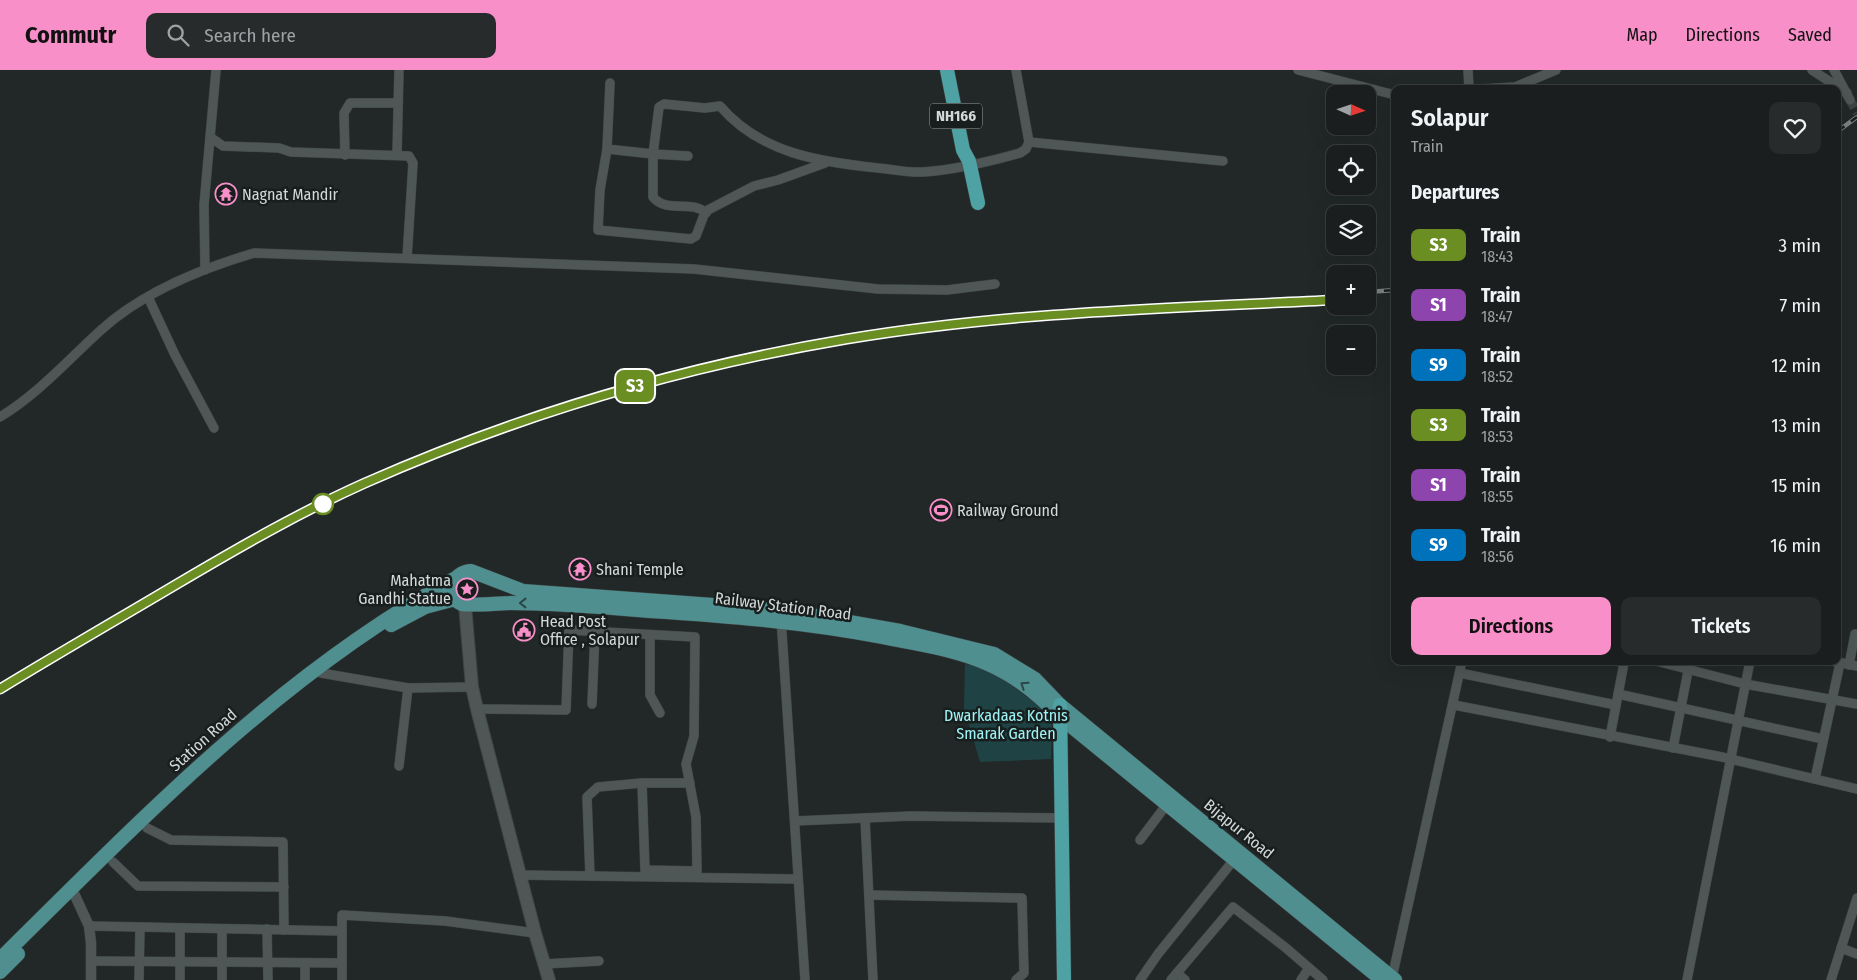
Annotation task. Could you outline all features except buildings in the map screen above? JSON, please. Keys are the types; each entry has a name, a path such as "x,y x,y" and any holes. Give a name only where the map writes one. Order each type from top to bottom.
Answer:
{"highway":[{"name":"NH166","path":"947,70 963,150 969,164 978,203"},
{"name":"NH166","path":"955,70 970,149 969,164"},
{"path":"1060,711 1064,980"}],"main road":[{"path":"466,602 484,590 481,577 475,572 458,574 454,579 452,590 466,602 472,687 534,933 549,980"},
{"name":"Railway Station Road","path":"481,577 523,591 781,615 900,631 994,654 1035,679 1060,711"},
{"name":"Station Road","path":"0,971 192,773 284,693 372,628 417,598 454,579"},
{"name":"Station Road","path":"74,894 113,862 146,828 275,711 321,673 371,636 425,607 466,602"},
{"name":"Railway Station Road","path":"466,602 536,603 781,615"},
{"path":"1060,711 1167,804 1238,856"},
{"name":"Bijapur Road","path":"1060,711 1390,979"}],"street":[{"path":"205,270 204,205 216,70"},
{"path":"397,154 398,70"},
{"path":"706,213 701,208 665,206 653,197 653,154 658,107 664,104 705,108 720,106 731,119 770,143 803,157 826,162 921,172 1020,153 1026,149 1029,142 1016,70"},
{"path":"1298,70 1391,93"},
{"path":"1468,70 1469,85"},
{"path":"1520,85 1556,70"},
{"path":"1812,70 1833,85"},
{"path":"1834,70 1848,96 1841,91"},
{"path":"610,83 607,149 600,190 598,230 691,239 696,236 706,213 754,186 778,180 826,162"},
{"path":"345,155 344,113 350,103 398,103"},
{"path":"210,137 223,146 279,148 291,152 345,155 397,154 409,156 412,162 407,258"},
{"path":"1029,142 1224,161"},
{"path":"607,149 688,156"},
{"path":"0,416 65,365 102,329 148,296 205,270 254,253 694,269 878,289 947,290 995,284"},
{"path":"148,296 174,355 214,428"},
{"path":"781,615 805,980"},
{"path":"477,709 566,710 569,630 695,637 694,736 686,764 696,816 697,871 645,870 642,783"},
{"path":"592,704 595,632"},
{"path":"1815,779 1832,699 1855,634"},
{"path":"650,635 650,694 660,713"},
{"path":"1390,979 1454,705 1461,665"},
{"path":"1610,736 1622,665"},
{"path":"1673,748 1690,665 1745,684 1857,704"},
{"path":"1687,980 1749,665"},
{"path":"321,673 408,688 472,687"},
{"path":"1460,673 1616,705"},
{"path":"399,766 408,688"},
{"path":"1618,694 1824,738"},
{"path":"1454,705 1731,759 1857,789"},
{"path":"590,876 587,797 598,787 642,783 690,783"},
{"path":"1140,840 1167,804"},
{"path":"795,821 865,818 1062,818"},
{"path":"865,818 873,980"},
{"path":"146,828 171,840 284,842 284,930"},
{"path":"1140,980 1158,954 1238,856"},
{"path":"113,862 138,886 284,887"},
{"path":"519,875 798,879"},
{"path":"74,894 89,926 91,980"},
{"path":"869,895 1022,898 1024,973 1016,980"},
{"path":"1832,980 1857,898"},
{"path":"1185,980 1174,976 1233,907 1323,980"},
{"path":"342,980 342,915 445,921 534,933"},
{"path":"89,926 342,931"},
{"path":"139,980 140,927"},
{"path":"180,928 180,980"},
{"path":"222,929 222,980"},
{"path":"267,929 268,980"},
{"path":"1841,948 1857,954"},
{"path":"544,964 600,961"},
{"path":"91,962 342,963"},
{"path":"305,963 305,980"},
{"path":"1301,980 1310,968"}],"green space":[{"name":"Dwarkadaas Kotnis Smarak Garden","path":"965,664 984,668 997,675 1038,705 1052,725 1051,759 980,762 964,708"}],"tunnel":[{"path":"1850,100 1857,113"}],"railway":[{"path":"1841,129 1857,117"},
{"path":"1376,291 1391,290"},
{"path":"0,689 223,557 341,494 483,435 605,394 666,377 791,349 914,330 1094,313 1326,300"}],"train":[{"name":"S3","path":"0,689 236,550 362,485 433,454 489,433 562,407 623,389 801,347 913,329 1007,319 1169,308 1326,300"}],"place":[{"name":"Nagnat Mandir","path":"226,194"},
{"name":"Railway Ground","path":"941,510"},
{"name":"Shani Temple","path":"580,569"},
{"name":"Mahatma Gandhi Statue","path":"467,589"},
{"name":"Head Post Office , Solapur","path":"524,630"}]}
